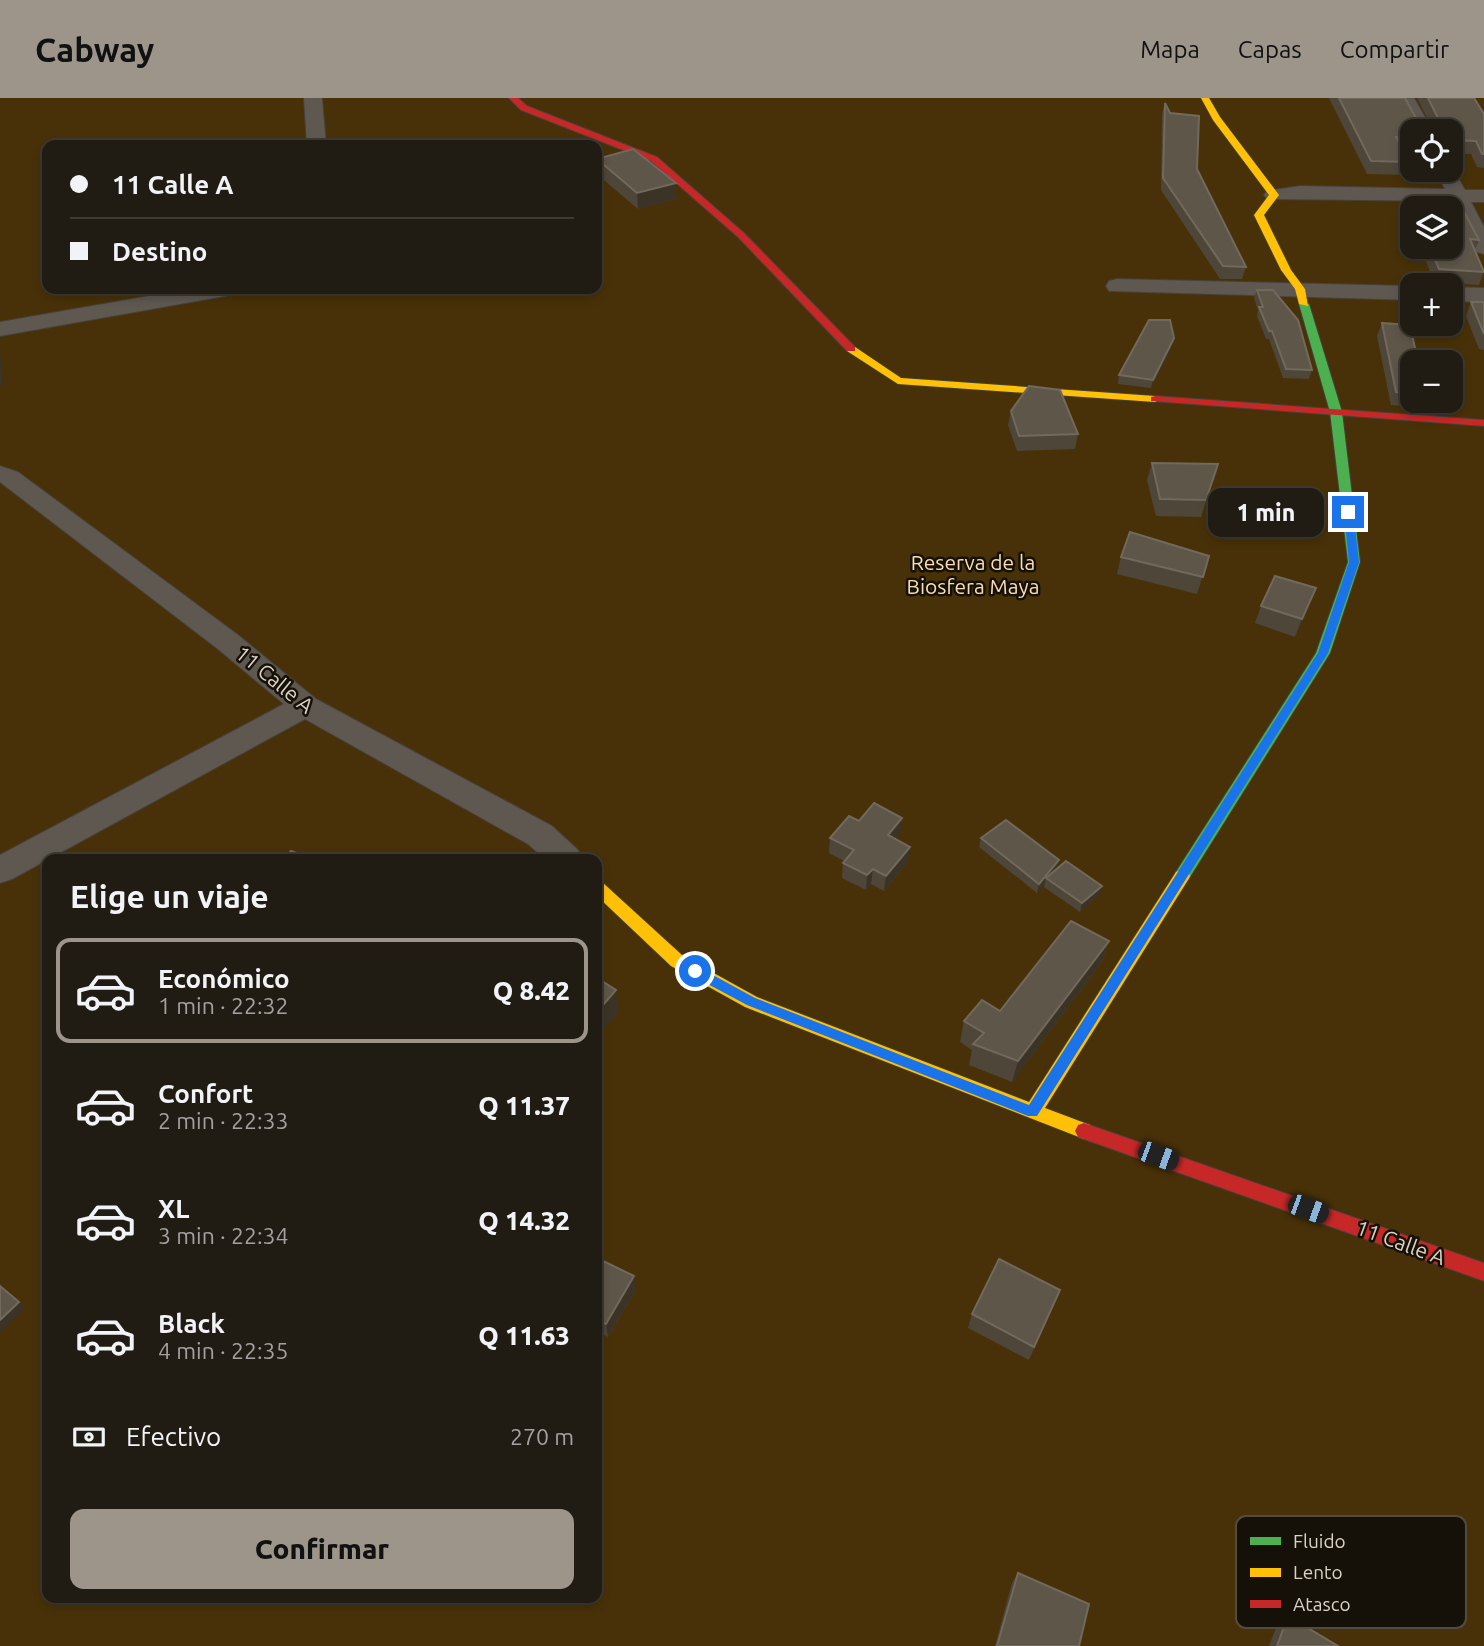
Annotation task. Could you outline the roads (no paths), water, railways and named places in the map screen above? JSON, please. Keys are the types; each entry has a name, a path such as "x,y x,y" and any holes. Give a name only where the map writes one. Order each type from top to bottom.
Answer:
{"street":[{"path":"513,98 524,108 653,159 741,236 857,355 898,381 1484,423"},
{"path":"1205,98 1216,118 1274,195"},
{"path":"1405,98 1417,119"},
{"path":"317,100 317,140"},
{"path":"1452,182 1484,248"},
{"path":"1032,1112 1323,653 1354,562 1336,412 1300,289 1286,270 1259,215 1274,195 1300,192 1484,196"},
{"path":"1117,286 1400,293"},
{"path":"0,329 197,294"},
{"path":"1463,294 1484,295"},
{"name":"11 Calle A","path":"0,474 9,477 228,642 305,706 540,835 561,854"},
{"path":"0,870 305,706"},
{"name":"11 Calle A","path":"602,892 677,961 751,1002 1032,1112 1484,1272"}],"park label":[{"name":"Reserva de la Biosfera Maya","path":"973,574"}]}
